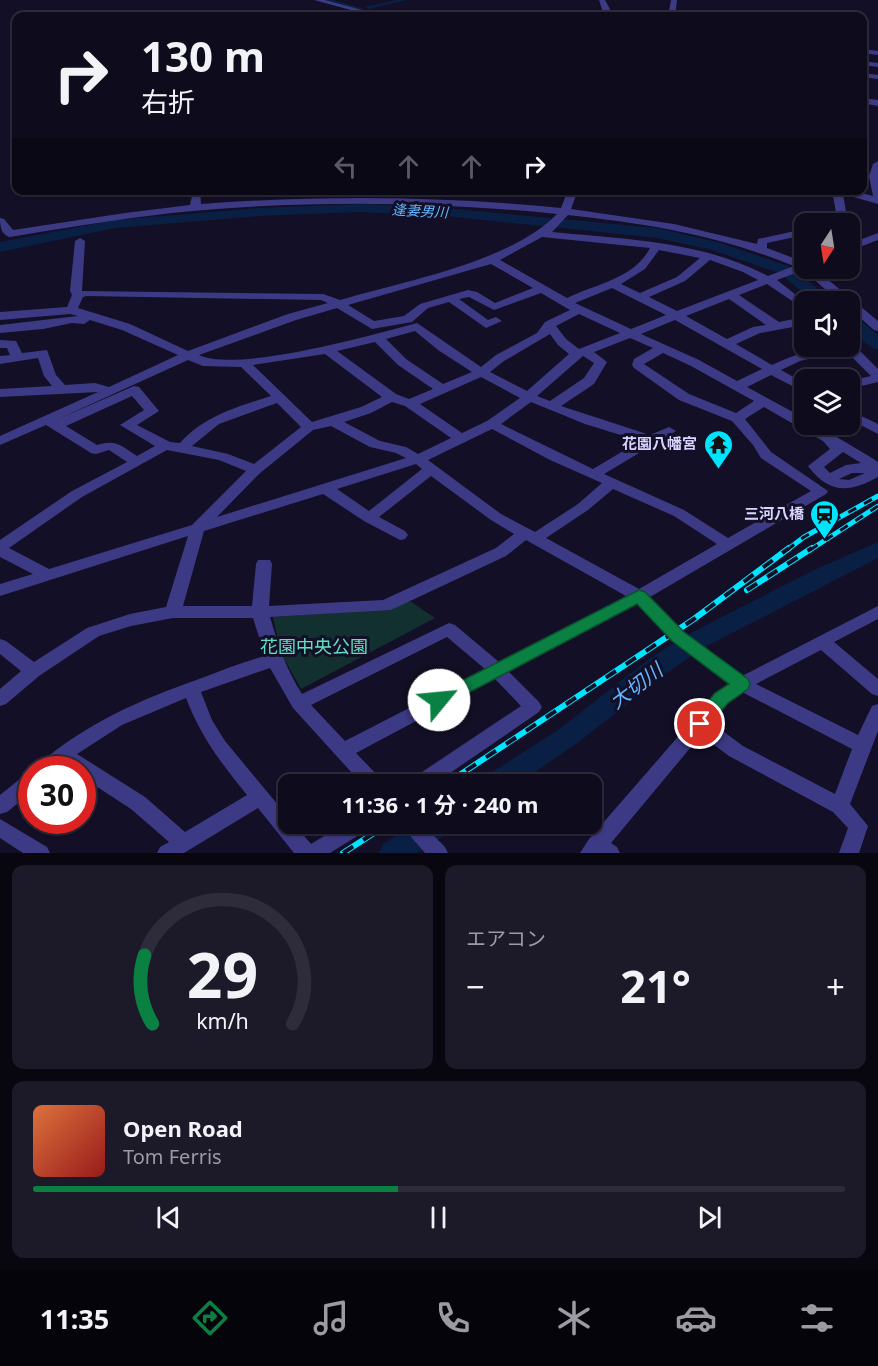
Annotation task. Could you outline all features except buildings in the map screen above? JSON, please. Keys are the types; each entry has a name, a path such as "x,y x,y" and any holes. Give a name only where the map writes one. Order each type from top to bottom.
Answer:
{"street":[{"path":"317,0 364,12"},
{"path":"858,195 878,200 874,176 877,165"},
{"path":"195,208 197,195"},
{"path":"50,422 107,390 188,355 292,317 492,260 545,232 564,214 571,195"},
{"path":"839,195 841,213"},
{"path":"0,221 10,234 195,208 287,201 382,200 475,203 681,228 720,236 794,263"},
{"path":"545,232 656,246 707,257 771,279 794,298"},
{"path":"762,250 762,241 794,234"},
{"path":"860,244 878,237"},
{"path":"71,310 78,295 76,291 80,241"},
{"path":"566,303 639,269 653,254 656,246"},
{"path":"640,297 681,279 707,257"},
{"path":"492,260 579,310 663,348 738,386 794,418"},
{"path":"0,590 418,459 492,424 530,397 533,392 581,353 794,271"},
{"path":"819,279 835,291"},
{"path":"611,283 677,316 794,383"},
{"path":"0,316 71,310 116,324 203,362 244,363 327,350 377,337 413,323 424,306 450,298 471,293 494,307 541,290"},
{"path":"78,295 322,297 338,303 372,326 413,323 433,341 482,372 530,397 598,425 651,440"},
{"path":"731,295 775,325"},
{"path":"450,298 486,324 496,321"},
{"path":"410,403 482,372 500,358 541,336 549,325 579,310"},
{"path":"860,311 878,327"},
{"path":"0,329 43,325 72,319 116,324"},
{"path":"726,344 775,325 794,322"},
{"path":"549,328 581,353 601,363 589,381 552,406"},
{"path":"377,337 402,362 442,389"},
{"path":"0,344 12,344 17,357"},
{"path":"343,751 639,596 821,492 765,455 759,443 737,418 684,397 638,365 638,362 663,348"},
{"path":"327,350 391,397 410,403 460,439"},
{"path":"0,360 44,353 50,376 60,389"},
{"path":"738,386 801,357"},
{"path":"857,357 878,377"},
{"path":"244,363 309,427"},
{"path":"860,382 878,377"},
{"path":"0,393 94,387 107,390"},
{"path":"0,441 134,390 152,411 127,424 166,446 224,457 255,470"},
{"path":"173,612 198,527 255,470 309,427 333,422 366,410 391,397"},
{"path":"183,448 191,438 220,417 279,398"},
{"path":"737,418 764,401"},
{"path":"860,420 878,430"},
{"path":"50,422 96,450 111,445 136,462"},
{"path":"333,422 375,444 401,450 418,459 495,517 639,596 678,637 741,684 862,746"},
{"path":"492,424 555,457 679,513 727,544"},
{"path":"594,474 669,431"},
{"path":"821,435 875,467 875,471 860,466 850,467 831,478 815,466 839,447"},
{"path":"46,574 0,549 77,494 166,446"},
{"path":"369,518 431,469"},
{"path":"0,699 33,671 93,632 130,620 173,612 260,612 385,606 501,552 584,507 612,482"},
{"path":"325,488 369,518 400,535"},
{"path":"264,564 260,612 275,660 299,703 364,774"},
{"path":"598,850 722,698 741,684 878,612"},
{"path":"299,703 449,629 496,670 533,707 435,774"},
{"path":"823,642 878,689"},
{"path":"0,645 33,671"},
{"path":"61,756 84,736 116,719 191,689 275,660"},
{"path":"191,689 204,722 218,746 306,853"},
{"path":"840,806 862,746 878,711"},
{"path":"700,724 736,751 840,806 858,826 849,853"},
{"path":"63,754 138,803 175,848 260,797"},
{"path":"0,806 18,792"},
{"path":"0,827 40,853"},
{"path":"313,853 344,834"}],"green space":[{"name":"花園中央公園","path":"410,601 435,618 301,689 281,653 273,617 377,610"}],"waterway":[{"path":"328,0 361,9"},
{"path":"368,7 404,0"},
{"name":"逢妻男川","path":"0,247 115,224 258,212 360,208 445,212 657,233 716,246 785,270 812,291"},
{"name":"逢妻男川","path":"860,329 878,344"},
{"name":"大切川","path":"511,774 567,737 658,666 694,642 878,549"},
{"name":"大切川","path":"393,853 422,834"}],"railway":[{"path":"787,550 804,537 878,496"},
{"path":"810,550 878,506"},
{"path":"461,774 694,619 789,548"},
{"path":"747,590 812,548"},
{"path":"343,853 372,834"}],"place":[{"name":"花園八幡宮","path":"718,470"},
{"name":"三河八橋","path":"825,540"}],"route":[{"path":"439,700 639,596 678,637 741,684 722,698 700,724"}]}
